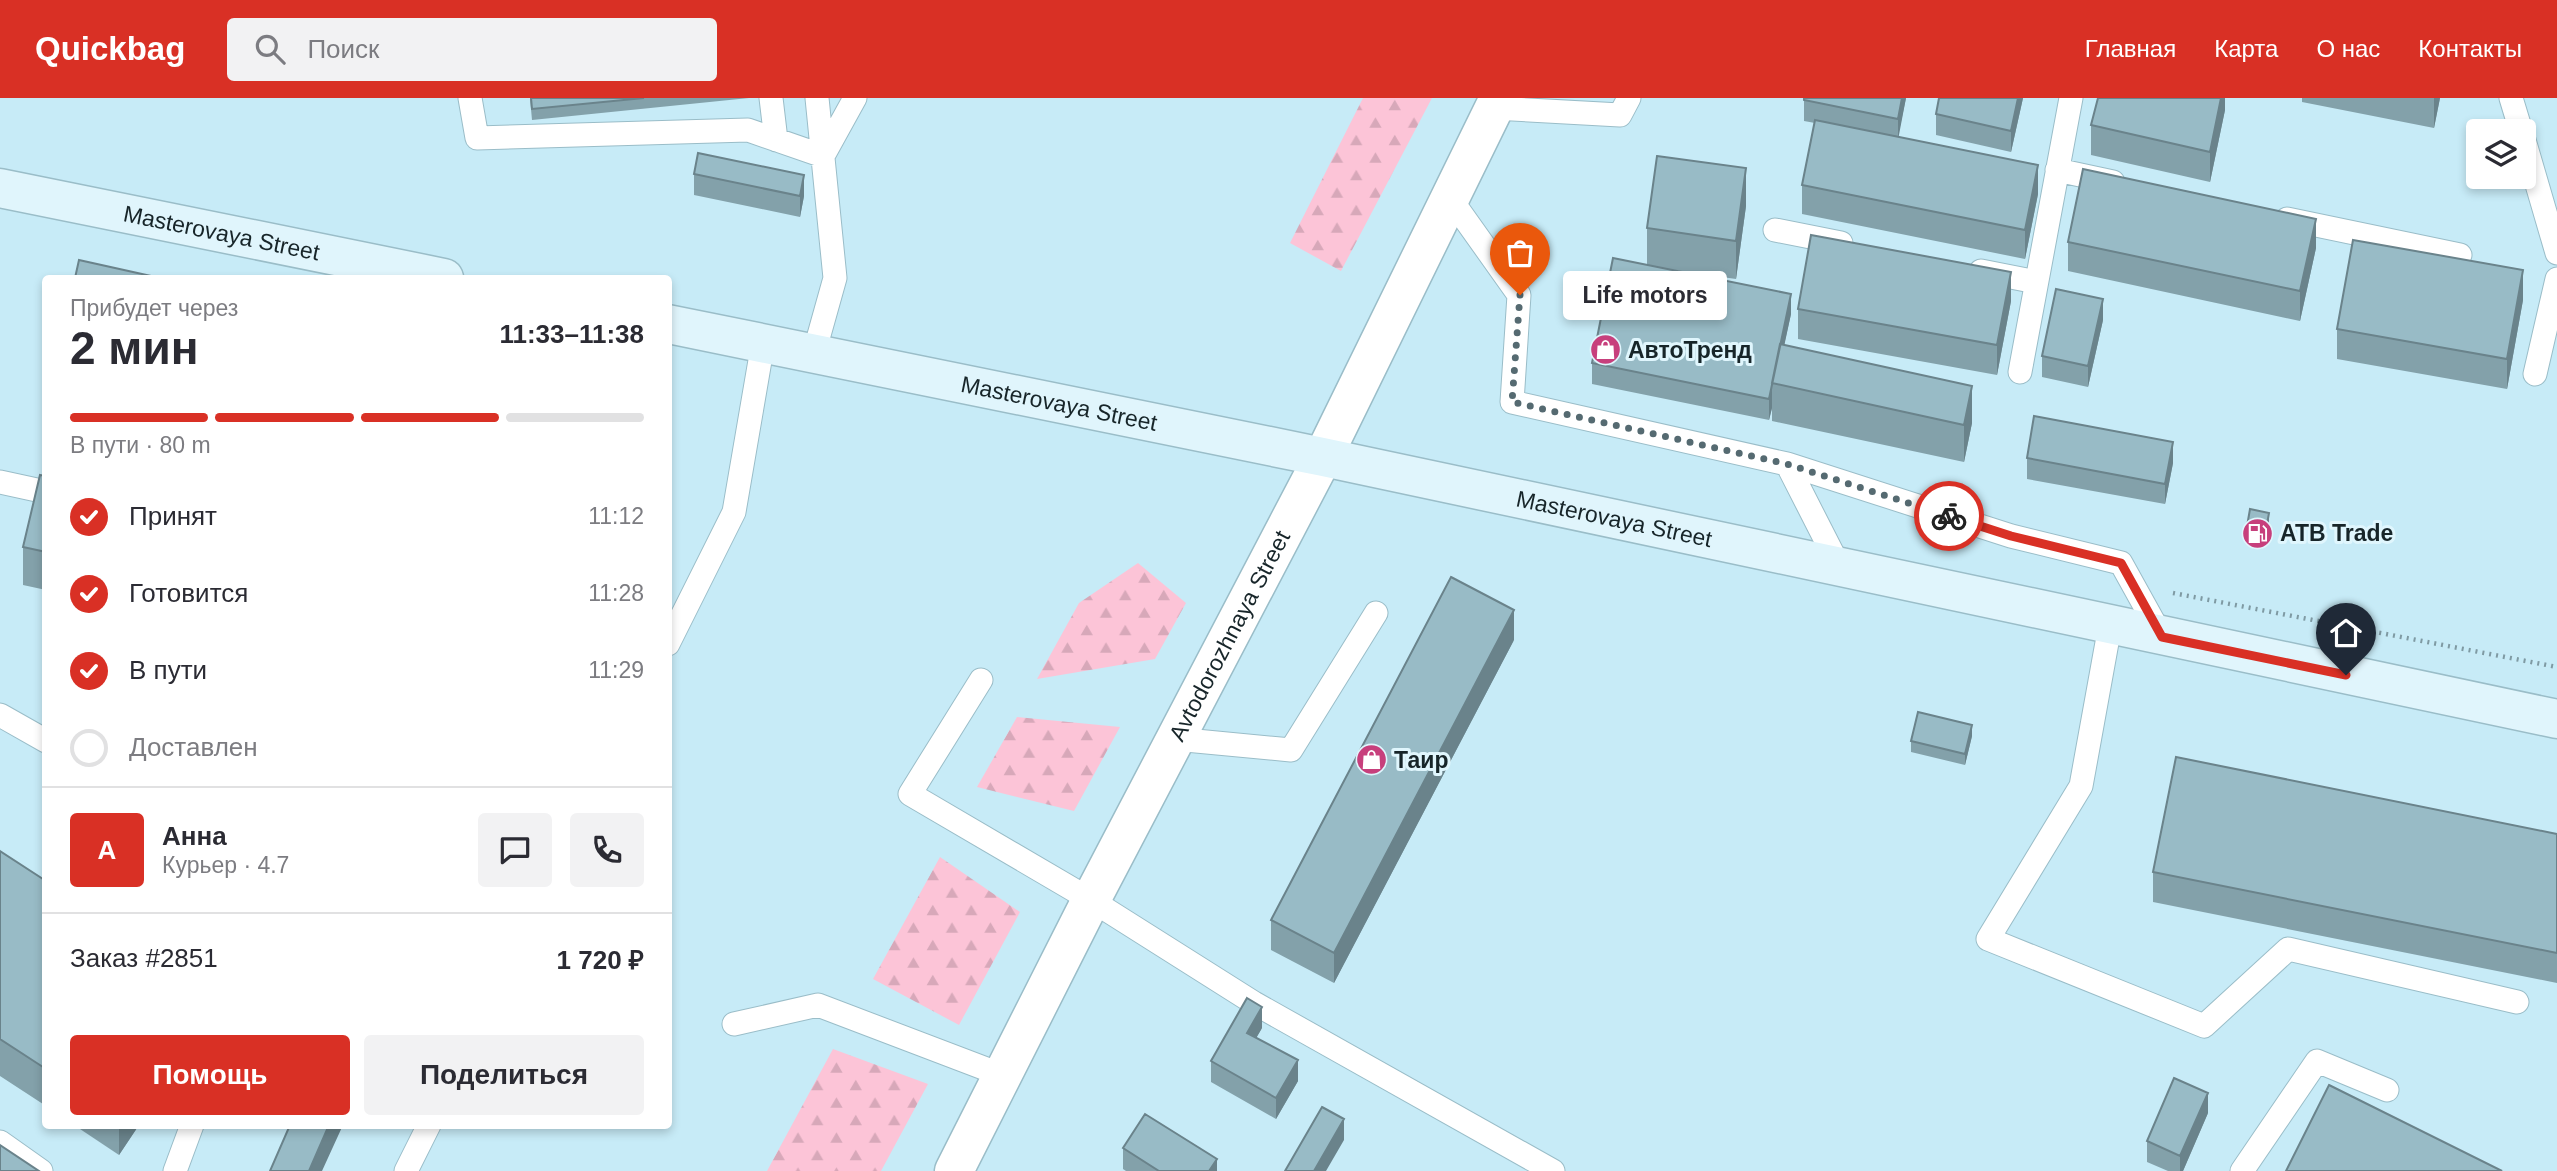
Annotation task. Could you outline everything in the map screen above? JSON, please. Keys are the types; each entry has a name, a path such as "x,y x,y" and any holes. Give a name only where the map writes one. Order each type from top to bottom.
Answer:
{"main road":[{"name":"Masterovaya Street","path":"0,188 429,275"},
{"name":"Masterovaya Street","path":"672,325 1323,457 2557,719"}],"street":[{"name":"Avtodorozhnaya Street","path":"954,1171 1091,900 1323,457 1497,103"}],"lane":[{"path":"470,98 477,138 748,130 823,156"},
{"path":"771,98 776,140"},
{"path":"814,353 835,278 817,98"},
{"path":"823,156 855,98"},
{"path":"1497,103 1619,115 1629,98"},
{"path":"2020,372 2071,98"},
{"path":"2511,98 2517,119"},
{"path":"2057,170 2138,187"},
{"path":"2536,181 2557,253"},
{"path":"1450,198 1520,295 1512,402 1787,464 2011,536 2121,563 2162,637"},
{"path":"2272,215 2460,255"},
{"path":"1775,230 1866,248"},
{"path":"1958,266 2036,282"},
{"path":"2535,374 2557,279"},
{"path":"672,636 734,512 763,343"},
{"path":"1787,464 1840,568"},
{"path":"0,482 42,491"},
{"path":"1175,739 1291,750 1376,613"},
{"path":"2110,626 2081,786 1988,939 2204,1026 2288,948 2516,1002"},
{"path":"981,680 910,794 1091,900 1254,1003 1553,1171"},
{"path":"0,715 42,739"},
{"path":"734,1024 818,1005 1002,1075"},
{"path":"2242,1171 2317,1060 2387,1090"},
{"path":"176,1171 191,1129"},
{"path":"406,1171 427,1129"},
{"path":"0,1142 41,1171"}],"path":[{"path":"2133,585 2557,667"}],"green space":[{"path":"1363,98 1432,98 1341,271 1290,243"},
{"path":"1138,563 1186,603 1155,659 1037,679 1079,603"},
{"path":"1017,717 1120,727 1074,811 977,787"},
{"path":"940,857 1020,912 959,1025 873,979"},
{"path":"833,1049 928,1084 881,1171 767,1171"}],"building":[{"path":"531,98 644,98 532,109"},
{"path":"1804,98 1902,98 1898,119"},
{"path":"1939,98 2018,98 2011,131 1936,114"},
{"path":"2098,98 2221,98 2210,152 2091,125"},
{"path":"1815,120 2038,165 2025,230 1802,185"},
{"path":"698,153 804,175 800,196 694,174"},
{"path":"1657,156 1746,168 1736,241 1647,228"},
{"path":"2083,169 2316,219 2300,291 2068,242"},
{"path":"1811,235 2011,272 1997,345 1798,309"},
{"path":"2353,240 2523,270 2507,359 2337,329"},
{"path":"1613,258 1791,294 1769,399 1592,363"},
{"path":"79,260 146,275 76,275"},
{"path":"2056,289 2103,299 2088,366 2042,356"},
{"path":"1780,344 1972,386 1964,425 1772,383"},
{"path":"2034,416 2173,442 2165,484 2027,458"},
{"path":"40,475 42,475 42,551 23,547"},
{"path":"2250,509 2269,513 2265,535 2246,532"},
{"path":"1451,577 1514,610 1334,953 1271,920"},
{"path":"1918,712 1972,725 1965,754 1911,741"},
{"path":"2176,757 2557,834 2557,953 2153,872"},
{"path":"0,851 42,878 42,1066 0,1039"},
{"path":"1247,998 1262,1007 1247,1033 1298,1060 1276,1098 1211,1061"},
{"path":"2174,1078 2208,1093 2180,1156 2147,1141"},
{"path":"2329,1085 2502,1171 2286,1171"},
{"path":"1322,1107 1344,1119 1314,1171 1285,1171"},
{"path":"1145,1114 1217,1159 1209,1171 1159,1171 1123,1148"},
{"path":"288,1129 327,1129 309,1171 270,1171"},
{"path":"0,1145 39,1171 0,1171"}],"way so far":[{"path":"1520,295 1512,402 1787,464 1949,516"}],"place":[{"name":"Life motors","path":"1520,295"},
{"name":"АвтоТренд","path":"1605,350"},
{"name":"ATB Trade","path":"2257,533"},
{"name":"Таир","path":"1371,760"}],"route":[{"path":"1949,516 2011,536 2121,563 2162,637 2346,675"}]}
